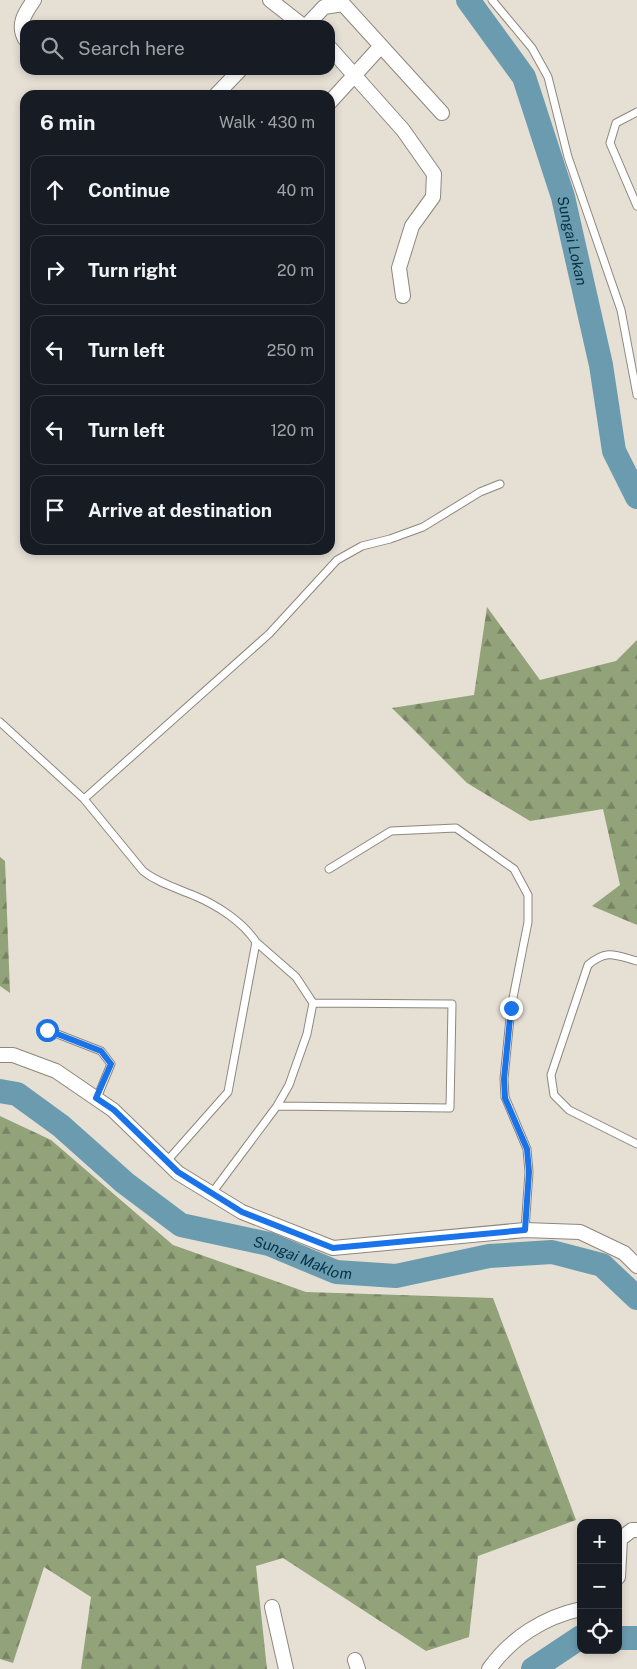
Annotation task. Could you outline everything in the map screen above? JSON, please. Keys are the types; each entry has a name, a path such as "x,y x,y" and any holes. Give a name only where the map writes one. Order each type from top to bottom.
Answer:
{"street":[{"path":"22,20 22,16 34,0"},
{"path":"270,0 291,20"},
{"path":"312,20 324,8 342,4 442,113"},
{"path":"335,97 381,46"},
{"path":"335,53 356,74 403,130 434,174 433,197 412,226 399,268 403,296"},
{"path":"221,90 235,75"},
{"path":"0,1055 13,1055 56,1071 114,1110 178,1172 242,1212 333,1248 525,1230 580,1232 624,1253 637,1266"},
{"path":"619,1564 620,1539 632,1530 637,1530"},
{"path":"272,1607 286,1669"},
{"path":"489,1669 517,1639 544,1621 577,1610"}],"lane":[{"path":"492,0 532,48 548,76 568,157 621,310 637,395"},
{"path":"637,112 616,123 610,143 637,206"},
{"path":"84,799 269,634 337,560 362,546 390,539 423,527 480,492 500,484"},
{"path":"0,722 84,799 143,871 153,879 198,897 247,928 256,942 296,977 313,1003 306,1034 289,1085 277,1106 212,1193"},
{"path":"329,869 391,831 456,828 514,869 528,895 528,922 511,1008 504,1079 505,1098 527,1149 529,1172 525,1230"},
{"path":"167,1162 228,1092 256,942"},
{"path":"637,961 608,954 598,958 588,966 551,1075 554,1095 569,1110 637,1144"},
{"path":"277,1106 450,1108 452,1004 313,1003"},
{"path":"47,1030 101,1051 111,1064 96,1098"}],"green space":[{"path":"487,607 540,680 616,661 637,640 637,925 592,906 620,885 603,809 530,821 467,783 392,708 474,695"},
{"path":"0,857 5,861 10,993 0,986"},
{"path":"0,1116 51,1140 173,1245 306,1292 493,1298 576,1520 478,1556 469,1637 426,1651 283,1558 256,1566 267,1669 81,1669 91,1597 44,1567 13,1663 0,1659"}],"waterway":[{"name":"Sungai Lokan","path":"468,0 524,77 563,197 601,365 614,451 637,497"},
{"name":"Sungai Maklom","path":"0,1091 17,1094 61,1126 125,1183 181,1225 269,1244 336,1272 396,1276 489,1256 552,1252 602,1265 637,1298"},
{"name":"Sungai Maklom","path":"622,1638 637,1638"},
{"name":"Sungai Maklom","path":"533,1669 577,1640"}],"route":[{"path":"47,1030 101,1051 111,1064 96,1098 114,1110 178,1172 242,1212 333,1248 525,1230 529,1172 527,1149 505,1098 504,1079 511,1008"}]}
